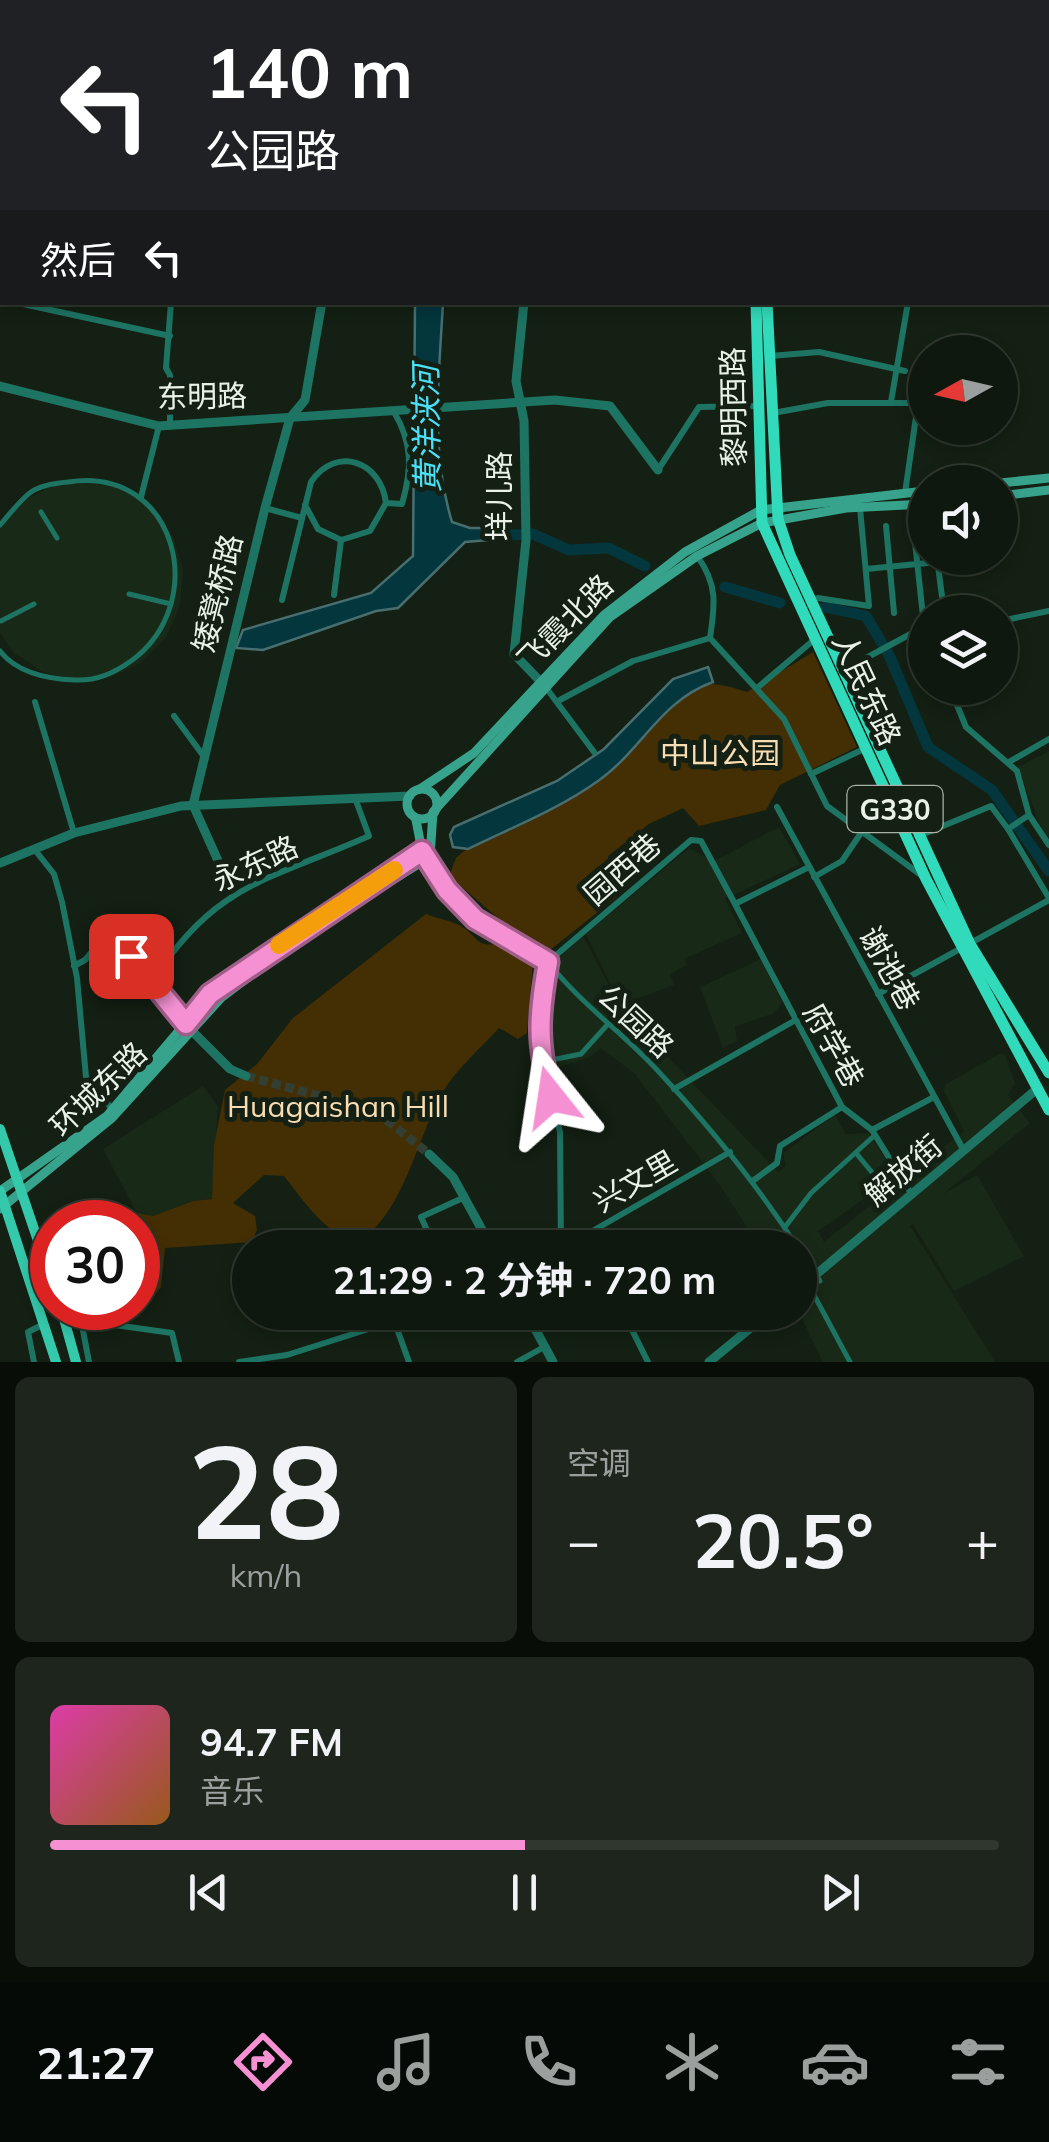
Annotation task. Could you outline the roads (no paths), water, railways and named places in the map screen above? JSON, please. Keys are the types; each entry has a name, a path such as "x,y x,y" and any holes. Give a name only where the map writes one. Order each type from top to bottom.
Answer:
{"highway":[{"name":"黎明西路","path":"756,305 778,512"},
{"name":"黎明西路","path":"762,517 769,356 767,305"},
{"name":"人民东路","path":"778,512 842,671 966,947 1040,1089"},
{"name":"人民东路","path":"762,517 926,879 1049,1073"},
{"name":"G330","path":"1040,1089 1049,1110"}],"main road":[{"path":"1018,481 1049,478"},
{"path":"1018,494 1049,490"},
{"path":"762,517 908,493"},
{"path":"778,512 908,505"},
{"name":"飞霞北路","path":"416,820 426,820 548,690 610,617 697,556 762,517"},
{"name":"飞霞北路","path":"410,796 474,754 539,680 656,572 762,517"},
{"path":"420,789 435,793 426,854"},
{"path":"410,796 408,806 426,854"},
{"name":"环城东路","path":"2,1208 112,1118 188,1027 210,994 426,854"},
{"name":"环城东路","path":"0,1191 112,1109 188,1027"},
{"path":"1040,1089 1049,1073"},
{"path":"0,1129 30,1223"},
{"path":"0,1191 2,1208 30,1284"},
{"path":"47,1330 56,1362"},
{"path":"68,1330 76,1362"}],"street":[{"path":"28,305 170,336"},
{"path":"140,497 164,425 170,375 166,368 170,305"},
{"name":"矮凳桥路","path":"192,804 290,418 305,400 321,305"},
{"name":"垟儿路","path":"524,305 516,381 526,540 514,654 539,680"},
{"path":"891,402 907,305"},
{"path":"769,356 819,352 905,371"},
{"name":"东明路","path":"0,386 164,425 554,400 610,406 658,470"},
{"path":"658,470 699,408 918,403 905,493"},
{"path":"386,503 402,504 410,476 408,438 394,412"},
{"path":"282,600 302,518 306,505 318,472 340,461 370,466 379,476 386,503 370,530 342,540 318,529 306,505"},
{"path":"0,525 30,492 51,484 111,482 140,497 160,516 170,537 176,574 171,604 149,648 113,674 80,680 39,677 0,651"},
{"path":"265,508 302,518"},
{"path":"818,598 869,606 860,508"},
{"path":"41,512 57,538"},
{"path":"886,526 894,613"},
{"path":"334,595 342,540"},
{"path":"697,556 712,576 715,601 710,638"},
{"path":"866,569 908,565"},
{"path":"128,594 171,604"},
{"path":"2,621 34,604"},
{"path":"1018,617 1049,611"},
{"path":"842,671 908,636"},
{"path":"710,638 784,718 827,806 926,879"},
{"path":"558,701 633,661 710,638"},
{"path":"757,688 816,638"},
{"path":"539,680 594,752"},
{"path":"35,702 74,832"},
{"path":"957,705 966,727 984,747 1009,762 1029,803 1026,817 1009,828"},
{"path":"174,716 202,754"},
{"path":"1009,762 1049,739"},
{"path":"811,774 867,748"},
{"path":"0,864 74,832 192,804 410,796"},
{"name":"永东路","path":"151,984 200,918 233,894 369,836 355,797"},
{"path":"192,804 233,894"},
{"path":"878,994 1049,898 1009,828 991,806 919,836"},
{"name":"谢池巷","path":"778,807 964,1150"},
{"path":"1026,817 1049,844"},
{"path":"814,877 842,861 862,833"},
{"name":"园西巷","path":"548,962 691,840 701,841 735,904"},
{"path":"34,850 54,874 74,966 86,1077 112,1109"},
{"name":"公园路","path":"426,854 447,890 475,919 548,962 674,1089 754,1180 787,1230"},
{"path":"735,904 808,867"},
{"name":"府学巷","path":"735,904 842,1106 874,1133 912,1195"},
{"path":"74,966 86,960 112,928 151,984 188,1027 230,1069 246,1076"},
{"path":"548,962 537,1019 542,1062 560,1132 562,1230"},
{"path":"674,1089 794,1021"},
{"path":"542,1062 568,1060 580,1054 608,1024"},
{"name":"解放街","path":"817,1276 1040,1089"},
{"path":"784,1226 811,1193 874,1133 934,1097"},
{"path":"754,1180 777,1163 780,1146 842,1106"},
{"name":"兴文里","path":"594,1230 730,1152"},
{"path":"856,1153 880,1182"},
{"path":"429,1154 466,1197 483,1230"},
{"path":"427,1230 421,1217 466,1197"},
{"name":"公园路","path":"817,1293 850,1362"},
{"path":"32,1330 28,1332 34,1362"},
{"path":"82,1330 89,1362"},
{"path":"151,1330 172,1333 180,1362"},
{"path":"239,1362 287,1355 371,1330"},
{"path":"398,1330 409,1362"},
{"path":"535,1330 553,1362"},
{"path":"632,1330 648,1362"},
{"path":"709,1362 722,1358 751,1330"},
{"path":"516,1362 544,1347"}],"water":[{"name":"黄洋浃河","path":"415,305 443,305 438,440 445,495 452,522 470,528 497,528 502,539 465,542 398,608 376,611 263,650 236,648 243,630 371,593 413,556"},
{"path":"708,667 713,682 679,701 598,781 551,809 468,849 453,847 450,835 454,827 557,781 604,749 673,679"}],"waterway":[{"path":"487,536 533,534 569,550 609,548 645,566"},
{"path":"725,587 780,603"},
{"path":"825,607 866,616 890,657 928,747 992,790 1049,871"}],"tunnel":[{"path":"246,1076 375,1111 429,1154"}],"park label":[{"name":"中山公园","path":"720,753"},
{"name":"Huagaishan Hill","path":"338,1106"}]}
